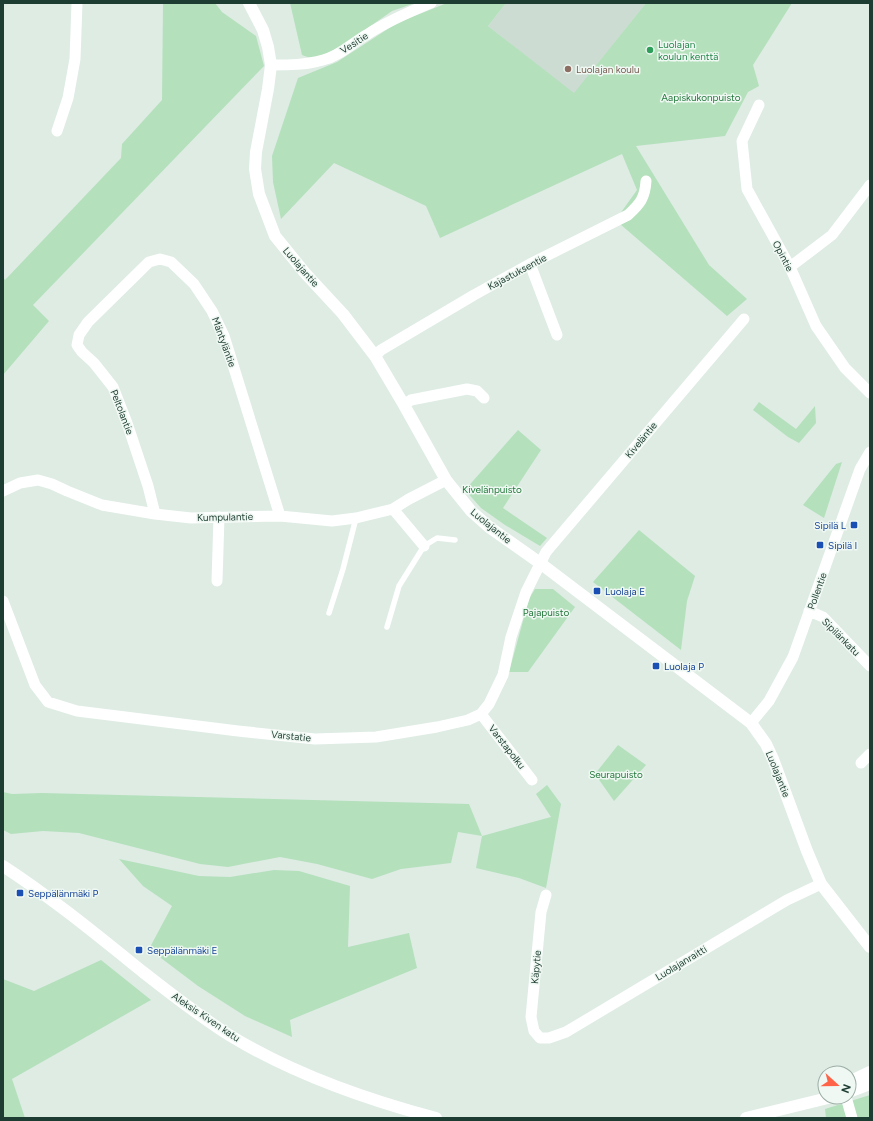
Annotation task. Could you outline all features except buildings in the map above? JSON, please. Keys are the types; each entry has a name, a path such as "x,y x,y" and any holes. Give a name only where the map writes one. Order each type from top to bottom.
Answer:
{"main road":[{"name":"Luolajantie","path":"249,3 263,30 271,65 256,152 256,170 259,194 275,236 305,273 343,314 375,356 446,480 471,511 489,527 540,563 751,724 766,744 773,758 807,851 821,884 870,947"},
{"name":"Aleksis Kiven katu","path":"3,866 62,908 187,1006 229,1034 269,1057 332,1086 390,1106 436,1118"},
{"path":"857,1078 870,1072"},
{"path":"857,1089 870,1084"},
{"path":"776,1112 817,1095"},
{"path":"746,1118 817,1101"}],"street":[{"path":"57,131 68,98 75,59 77,3"},
{"name":"Vesitie","path":"271,65 296,64 324,60 339,53 366,34 397,17 431,3"},
{"name":"Opintie","path":"759,105 742,141 747,189 790,266 816,326 845,368 870,393"},
{"name":"Kajastuksentie","path":"375,356 381,350 474,294 628,215 639,204 645,193 646,181"},
{"path":"790,266 832,235 870,185"},
{"name":"Mäntyläntie","path":"88,322 149,262 160,259 171,262 194,284 212,311 224,336 280,516"},
{"path":"530,264 557,335"},
{"name":"Kiveläntie","path":"540,563 551,546 744,319"},
{"name":"Peltolantie","path":"88,322 79,335 77,345 113,387 148,486 154,514"},
{"path":"404,405 411,400 467,390 477,392 484,398"},
{"name":"Pollentie","path":"751,724 766,705 793,657 860,469 870,452"},
{"name":"Kumpulantie","path":"3,491 20,483 38,480 52,484 102,505 154,514 192,518 280,516 332,520 356,518 393,509 446,480"},
{"path":"393,509 424,546"},
{"path":"217,582 219,517"},
{"path":"481,714 489,704 503,675 514,630 526,592 540,563"},
{"name":"Varstatie","path":"3,601 35,685 48,702 77,711 315,739 376,737 437,727 468,720 481,714"},
{"name":"Sipilänkatu","path":"810,611 823,617 870,666"},
{"name":"Varstapolku","path":"481,714 532,780"},
{"path":"861,763 870,754"},
{"name":"Luolajanraitti","path":"540,1038 549,1038 566,1032 787,900 821,884"},
{"name":"Käpytie","path":"540,1038 534,1031 531,1017 541,912 546,895"},
{"path":"848,1105 852,1118"}],"lane":[{"path":"329,613 356,518"},
{"path":"387,626 399,586 424,546 437,538 455,540"}],"shaded area":[{"name":"Luolajan koulu","path":"506,3 646,3 574,94 488,26"}],"green space":[{"path":"163,3 215,3 222,12 256,36 264,66 33,305 49,321 3,375 3,277 5,280 121,158 122,144 162,100"},
{"path":"290,3 415,3 392,11 339,48 313,59 302,55"},
{"name":"Aapiskukonpuisto","path":"447,3 506,3 488,26 574,93 646,3 792,3 753,65 759,86 748,92 725,136 636,146 709,265 747,299 727,316 620,224 617,218 637,190 622,154 440,238 426,206 334,163 281,219 273,182 272,156 298,78 337,62 397,23"},
{"path":"759,402 796,429 815,406 816,423 799,443 788,437 753,410"},
{"name":"Kivelänpuisto","path":"518,430 541,450 503,508 547,538 540,546 505,525 481,508 465,490"},
{"path":"842,462 824,518 803,505 836,464"},
{"path":"639,530 695,576 687,601 681,650 593,582"},
{"name":"Pajapuisto","path":"535,589 553,589 575,607 528,672 509,672 529,599"},
{"name":"Seurapuisto","path":"618,745 646,765 614,801 595,774"},
{"path":"547,785 561,804 546,888 519,878 476,868 482,836 551,817 536,794"},
{"path":"3,792 12,794 42,793 469,804 482,836 458,832 451,863 401,869 372,879 317,864 280,857 228,867 200,864 79,833 43,831 11,834 3,830"},
{"path":"119,859 199,876 230,877 274,870 299,871 350,886 348,947 409,933 417,968 290,1020 292,1037 245,1016 198,986 149,949 172,906 143,886"},
{"path":"101,960 151,1000 12,1079 25,1118 3,1118 3,979 34,991"},
{"path":"870,1095 870,1118 826,1118 825,1109 838,1105 857,1105 857,1099"}],"place":[{"name":"Luolajan koulun kenttä","path":"650,50"},
{"name":"Luolajan koulu","path":"568,69"},
{"name":"Sipilä L","path":"854,525"},
{"name":"Sipilä I","path":"820,545"},
{"name":"Luolaja E","path":"597,591"},
{"name":"Luolaja P","path":"656,666"},
{"name":"Seppälänmäki P","path":"20,893"},
{"name":"Seppälänmäki E","path":"139,950"}]}
